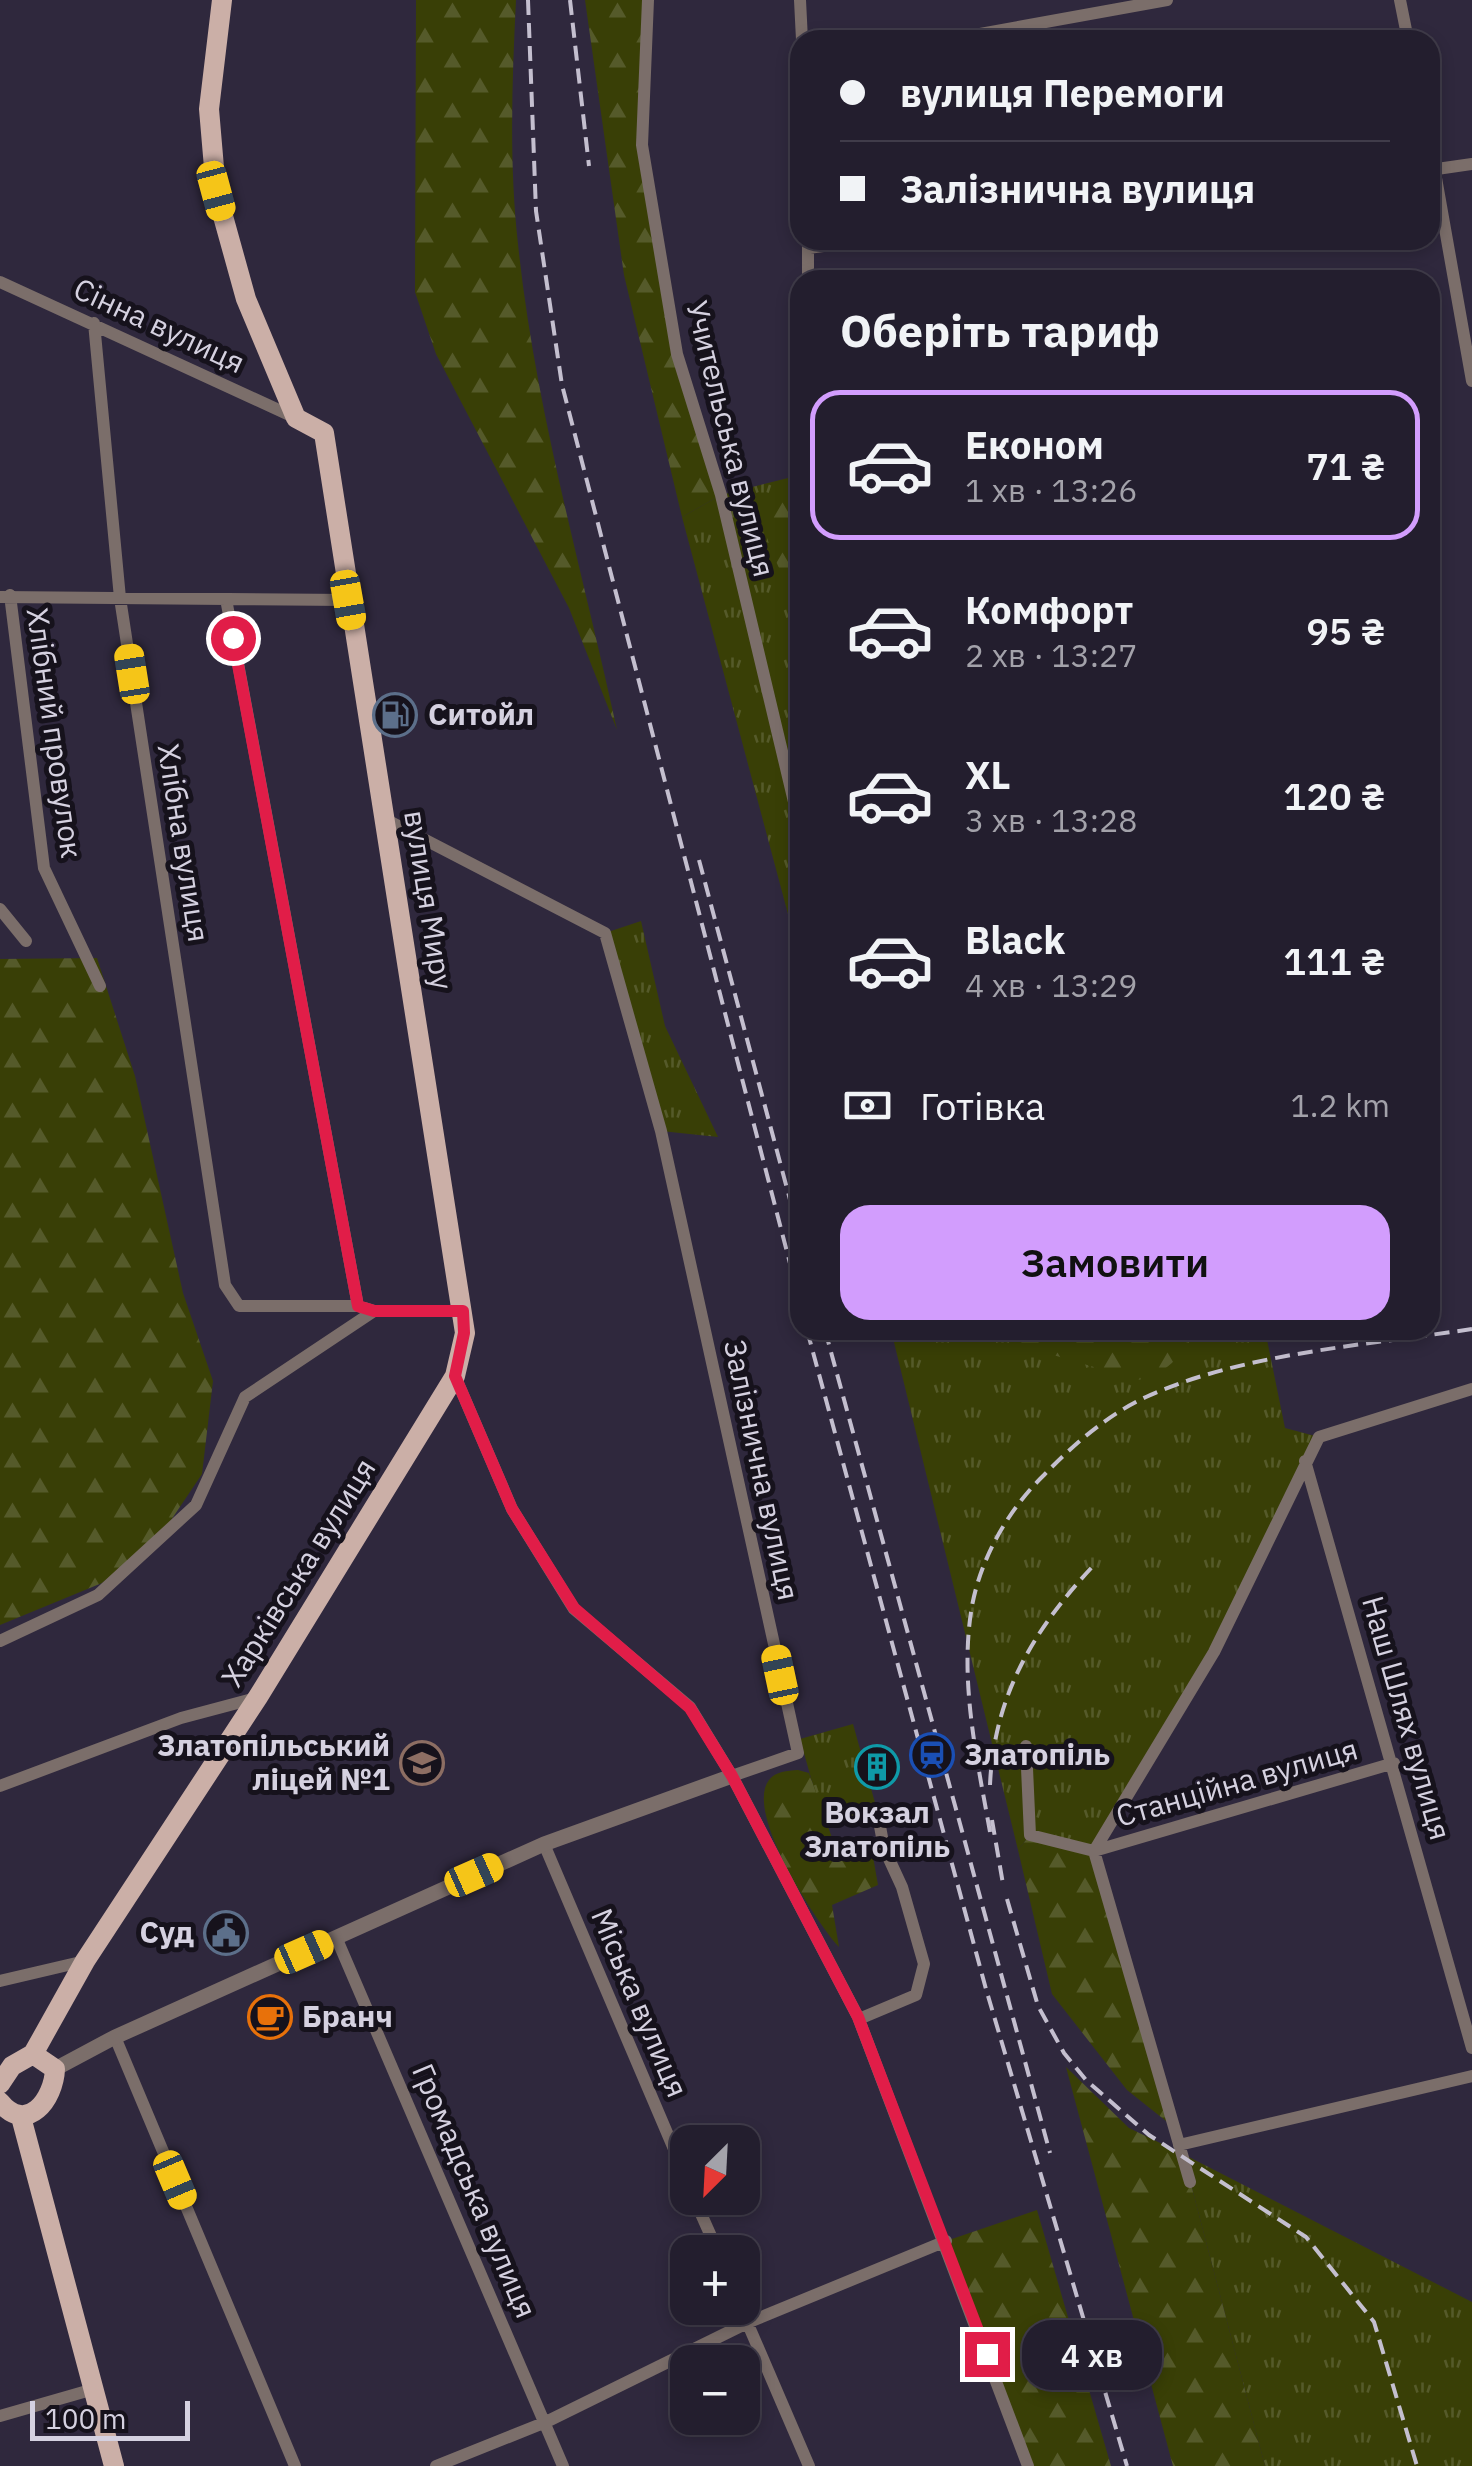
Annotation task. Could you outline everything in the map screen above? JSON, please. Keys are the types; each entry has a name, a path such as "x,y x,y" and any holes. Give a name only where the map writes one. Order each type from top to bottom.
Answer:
{"main road":[{"path":"222,0 210,110 216,191 246,299 296,418"},
{"name":"вулиця Миру","path":"296,418 324,433 463,1311 464,1333 455,1376"},
{"name":"Харківська вулиця","path":"0,2084 12,2066 34,2054 85,1961 258,1697 455,1376"},
{"path":"0,2102 8,2113 21,2117 34,2113 45,2102 55,2086 56,2069 34,2054"},
{"path":"21,2117 114,2466"}],"street":[{"name":"Учительська вулиця","path":"648,0 642,145 677,354 721,495 790,784"},
{"path":"800,0 802,30"},
{"path":"1002,30 1167,0"},
{"path":"1400,0 1406,30"},
{"path":"1440,168 1472,164"},
{"path":"1440,207 1472,381"},
{"name":"Сінна вулиця","path":"0,282 296,418"},
{"name":"Хлібна вулиця","path":"94,323 120,598 225,1285 239,1306 358,1306"},
{"path":"5,596 348,600"},
{"name":"Хлібний провулок","path":"5,596 44,868 100,986"},
{"path":"226,599 358,1306 374,1311 463,1311"},
{"name":"Залізнична вулиця","path":"386,819 605,933 660,1131 798,1752 732,1776"},
{"path":"0,909 26,941"},
{"path":"0,1641 98,1595 196,1504 246,1397 374,1311"},
{"path":"455,1376 512,1509 574,1608 690,1708 732,1776 859,2019 1028,2466"},
{"path":"1190,2182 1094,1851 1214,1652 1319,1437 1472,1390"},
{"name":"Наш Шлях вулиця","path":"1305,1460 1472,2048"},
{"path":"0,1786 181,1718 258,1697"},
{"path":"1026,1746 1030,1835 1094,1851"},
{"name":"Станційна вулиця","path":"1094,1851 1394,1763"},
{"path":"56,2069 115,2037 544,1844 732,1776"},
{"path":"859,2019 916,1995 924,1964 902,1887 884,1848 877,1810"},
{"name":"Міська вулиця","path":"544,1844 670,2140"},
{"name":"Громадська вулиця","path":"336,1938 564,2466"},
{"path":"0,1981 85,1961"},
{"path":"115,2037 295,2466"},
{"path":"1179,2145 1472,2076"},
{"path":"760,2318 946,2241"},
{"path":"436,2466 546,2422 744,2325"},
{"path":"749,2325 809,2466"},
{"path":"0,2416 94,2389"}],"green space":[{"path":"416,0 516,0 512,153 526,305 548,427 617,730 569,608 436,354 415,292"},
{"path":"585,0 648,0 642,145 677,354 721,495 682,517 624,275"},
{"path":"790,478 790,922 682,517 721,495"},
{"path":"790,497 790,588 771,549 763,512"},
{"path":"641,921 665,1026 718,1137 661,1131 605,933"},
{"path":"97,958 135,1076 183,1293 213,1381 202,1474 155,1544 102,1583 0,1625 0,959"},
{"path":"893,1340 1267,1340 1285,1428 1319,1437 1214,1652 1094,1851 1030,1835 1018,1850"},
{"path":"1003,1340 1187,1340 1172,1363 1138,1380"},
{"path":"853,1724 877,1810 824,1824 800,1739"},
{"path":"778,1773 809,1773 836,1849 863,1844 872,1851 878,1885 832,1905 839,1947 800,1892 766,1816 764,1795 769,1780"},
{"path":"1030,1835 1094,1851 1171,2125 1127,2090 1052,1994 1018,1850"},
{"path":"1066,2067 1129,2128 1183,2154 1265,2466 1173,2466"},
{"path":"1183,2154 1472,2302 1472,2466 1265,2466"},
{"path":"1037,2210 1111,2466 1028,2466 946,2241"}],"railway":[{"path":"528,0 536,211 562,385 790,1263"},
{"path":"570,0 589,166"},
{"path":"699,860 790,1200"},
{"path":"1440,1333 1472,1329"},
{"path":"810,1340 986,1989 1127,2466"},
{"path":"828,1340 1050,2153"},
{"path":"990,1832 975,1748 969,1634 982,1570 1019,1503 1079,1442 1146,1397 1183,1382 1264,1360 1393,1340"},
{"path":"990,1785 1000,1722 1021,1665 1053,1614 1094,1565"},
{"path":"992,1820 1003,1884"},
{"path":"1007,1899 1038,2006 1064,2053 1086,2080 1149,2135 1306,2237 1374,2322 1417,2466"}],"place":[{"name":"Ситойл","path":"395,715"},
{"name":"Златопіль","path":"932,1755"},
{"name":"Златопільський ліцей №1","path":"422,1763"},
{"name":"Вокзал Златопіль","path":"877,1767"},
{"name":"Суд","path":"226,1933"},
{"name":"Бранч","path":"270,2017"}],"route":[{"path":"233,638 358,1306 374,1311 463,1311 464,1333 455,1376 474,1412 512,1509 574,1608 690,1708 732,1776 858,2017 987,2354"}]}
